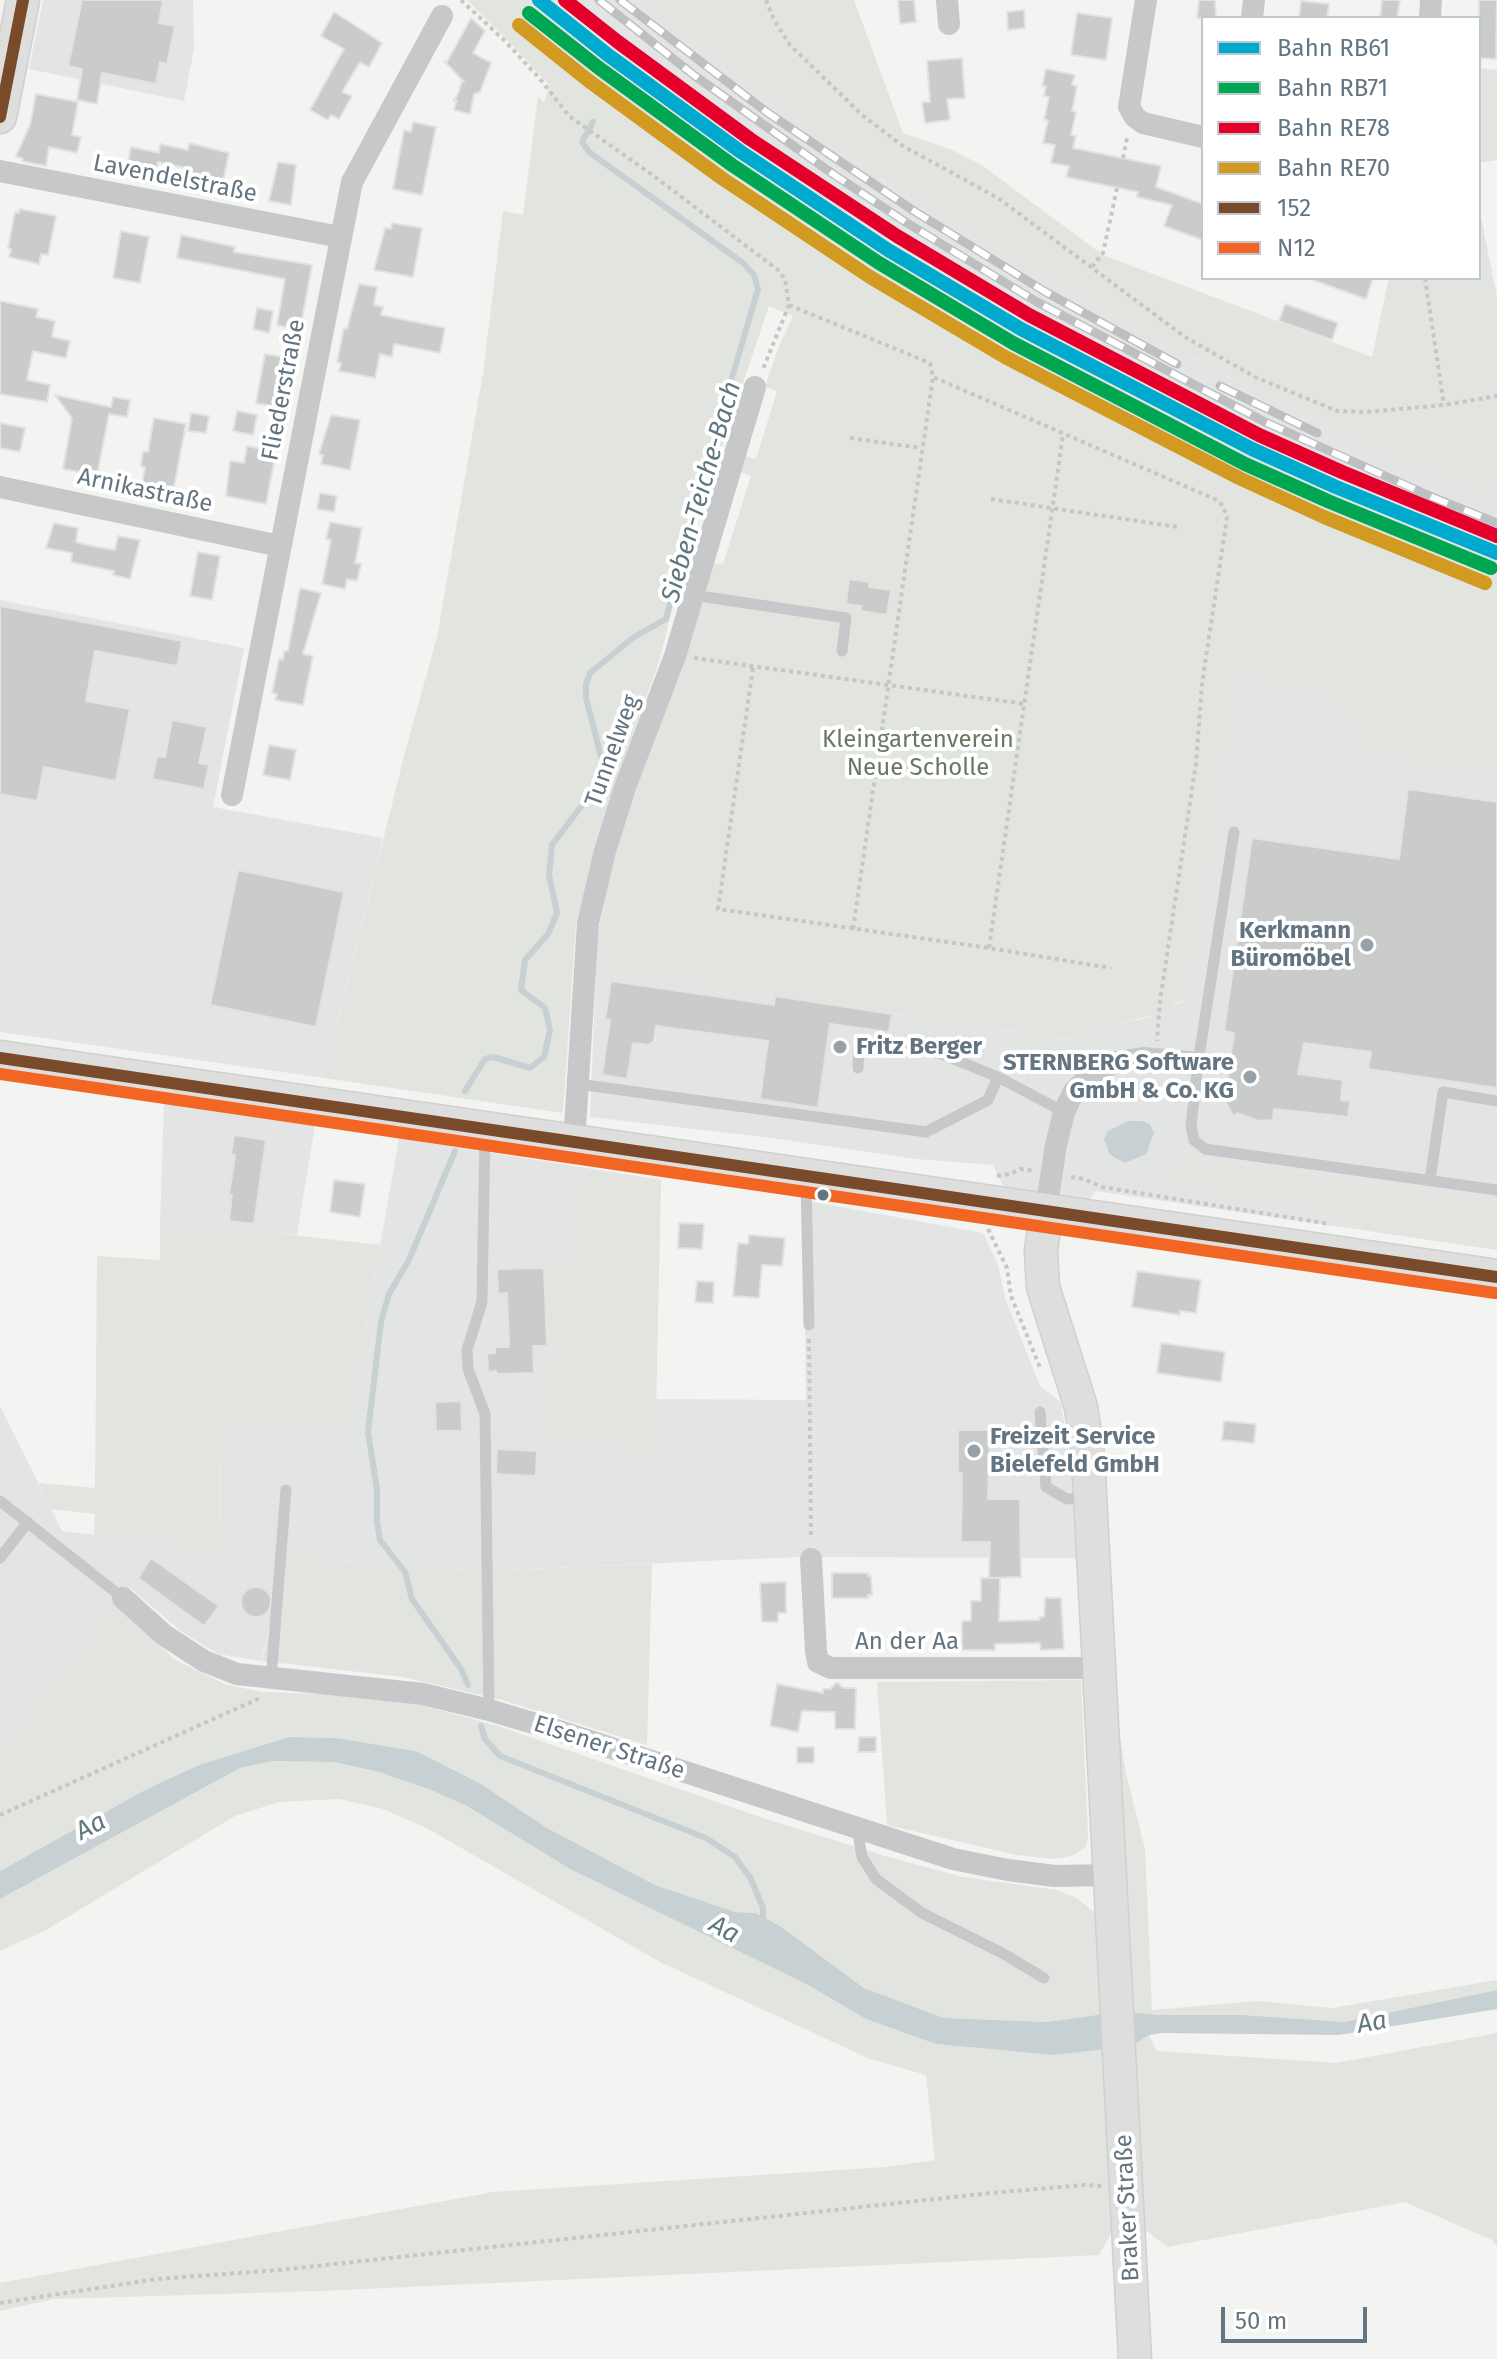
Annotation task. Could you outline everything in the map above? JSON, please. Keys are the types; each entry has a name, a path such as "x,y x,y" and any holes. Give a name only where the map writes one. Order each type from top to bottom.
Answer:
{"main road":[{"path":"0,117 23,0"},
{"path":"0,1058 1497,1277"},
{"path":"1046,1210 1041,1252 1043,1287 1085,1428 1109,1875"},
{"name":"Braker Straße","path":"1109,1875 1135,2359"}],"street":[{"path":"947,0 949,24"},
{"path":"1146,0 1129,107 1143,123 1201,137"},
{"name":"Fliederstraße","path":"232,795 352,182 442,16"},
{"name":"Lavendelstraße","path":"0,171 340,237"},
{"name":"Tunnelweg","path":"574,1143 588,923 605,851 721,517 750,422 755,387"},
{"name":"Arnikastraße","path":"0,487 280,546"},
{"path":"1046,1210 1056,1145 1064,1112 1074,1091 1094,1072 1117,1062 1156,1058 1198,1063"},
{"name":"An der Aa","path":"811,1559 818,1662 831,1668 1100,1668"},
{"name":"Elsener Straße","path":"123,1598 164,1635 204,1661 237,1674 423,1694 489,1710 953,1859 1055,1876 1109,1875"}],"lane":[{"path":"693,595 846,618 842,651"},
{"path":"1234,832 1198,1063 1191,1126 1194,1140 1205,1149 1497,1190"},
{"path":"858,1068 859,1046 929,1049 998,1077 1064,1112"},
{"path":"578,1084 926,1132 988,1100 998,1077"},
{"path":"1430,1180 1443,1092 1497,1101"},
{"path":"485,1130 482,1302 467,1350 468,1369 485,1414 489,1710"},
{"path":"806,1175 809,1325"},
{"path":"1040,1412 1046,1487 1067,1499 1090,1498"},
{"path":"271,1679 286,1490"},
{"path":"0,1501 123,1598"},
{"path":"0,1558 28,1522"},
{"path":"857,1828 862,1857 876,1879 922,1913 1044,1978"}],"path":[{"path":"461,0 514,50 569,116 651,174 778,270 785,279 789,305 755,387"},
{"path":"766,0 790,45 862,115 903,146 998,198 1185,337 1255,377 1337,411 1367,412 1444,405 1497,396"},
{"path":"1092,267 1103,253 1117,188"},
{"path":"1425,280 1444,405"},
{"path":"789,305 930,363 933,377 853,929"},
{"path":"933,377 1217,500 1227,517 1202,684 1196,763 1160,1001 1156,1058"},
{"path":"989,948 1063,434"},
{"path":"850,438 921,448"},
{"path":"991,499 1178,527"},
{"path":"675,656 1025,704"},
{"path":"753,668 718,909 1111,968"},
{"path":"986,1201 983,1221 1007,1268 1011,1296 1042,1372"},
{"path":"809,1325 811,1559"},
{"path":"0,1815 298,1682"},
{"path":"0,2303 157,2279 279,2270 991,2193 1083,2185 1127,2188"}],"shaded area":[{"path":"43,0 193,0 194,49 184,101 29,69"},
{"path":"519,0 719,0 1190,355 1226,376 1341,431 1345,427 1378,448 1497,498 1497,567 1331,497 1160,418 1063,369 876,257 764,182 726,163 703,140 652,103 627,91"},
{"path":"0,600 244,648 213,807 383,838 324,1078 0,1032"},
{"path":"1236,674 1324,695 1341,704 1371,755 1497,778 1497,1200 1179,1156 1164,1183 1324,1211 1368,1231 1096,1191 1089,1200 1004,1188 993,1165 916,1159 772,1138 590,1117 596,969 1072,1040 1115,1024 1147,1018 1188,999"},
{"path":"164,1103 315,1125 297,1235 160,1223"},
{"path":"399,1138 661,1180 656,1399 806,1400 803,1200 983,1233 998,1264 1005,1298 1040,1386 1061,1402 1084,1558 798,1557 480,1571 271,1556 275,1605 261,1661 218,1654 182,1632 130,1588 0,1750 0,1406 62,1531 219,1550 220,1427 347,1433"}],"green space":[{"name":"Kleingartenverein Neue Scholle","path":"467,0 519,0 627,91 652,103 703,140 726,163 764,182 876,257 1063,369 1160,418 1331,497 1497,567 1497,778 1370,755 1341,704 1324,695 1236,675 1188,999 1176,1003 1168,1012 1115,1024 1073,1040 596,969 599,928 614,857 634,789 681,672 713,563 723,564 751,476 738,471 743,456 756,459 777,391 765,387 793,316 769,306 715,466 709,465 658,665 615,782 576,923 563,1113 324,1078 404,756 437,637 483,374 503,211 523,215 538,96 544,103 549,85"},
{"path":"644,0 854,0 903,133 952,150 983,166 1103,255 1372,357 1389,280 1481,280 1481,217 1497,297 1497,498 1378,448 1345,427 1341,431 1226,376 1124,322 1044,274 1016,262 954,225 917,196 888,182 804,125 784,105 744,79"},
{"path":"1481,68 1497,70 1497,160 1481,163"},
{"path":"1179,1156 1497,1200 1497,1250 1368,1231 1324,1211 1163,1183"},
{"path":"584,1168 661,1180 655,1451 542,1443 554,1344 549,1343 547,1266 577,1268"},
{"path":"160,1223 380,1245 347,1433 220,1427 219,1550 94,1535 95,1514 51,1509 39,1483 95,1488 97,1256 160,1260"},
{"path":"270,1556 480,1571 652,1564 647,1745 502,1700 403,1677 262,1661 275,1605"},
{"path":"116,1605 174,1659 224,1684 262,1692 326,1694 422,1705 498,1726 763,1818 885,1856 963,1877 1057,1890 1077,1898 1096,1914 1104,2014 1047,2022 944,2018 864,1988 780,1926 756,1913 735,1912 655,1885 547,1828 481,1784 416,1751 335,1738 289,1737 199,1765 145,1790 0,1871 0,1750"},
{"path":"1081,1680 1086,1847 1072,1856 1053,1859 1017,1855 887,1825 877,1682"},
{"path":"1117,1718 1126,1773 1145,1849 1152,2010 1258,2001 1332,2008 1497,1980 1497,1990 1344,2022 1129,2012"},
{"path":"272,1761 334,1762 379,1772 431,1790 467,1806 570,1869 808,1985 866,2019 936,2044 1053,2055 1106,2049 1115,2226 1099,2255 321,2291 54,2299 0,2311 0,2283 493,2192 886,2167 935,2160 926,2075 870,2059 662,1963 428,1829 383,1809 339,1799 279,1802 235,1816 46,1930 0,1951 0,1899 240,1768"},
{"path":"1497,2033 1497,2246 1492,2240 1405,2202 1167,2247 1142,2227 1131,2046 1149,2035 1157,2051 1336,2063"}],"water":[{"path":"1128,1121 1150,1124 1154,1133 1146,1154 1125,1163 1110,1155 1104,1139 1108,1131"},
{"name":"Aa","path":"289,1737 335,1738 416,1751 481,1784 547,1828 655,1885 735,1912 756,1913 780,1926 864,1988 944,2018 1047,2022 1104,2014 1106,2049 1053,2055 936,2044 866,2019 808,1985 570,1869 467,1806 379,1772 334,1762 272,1761 240,1768 0,1899 0,1871 145,1790 199,1765"},
{"name":"Aa","path":"1497,1990 1497,2009 1339,2035 1162,2033 1149,2035 1131,2046 1129,2012 1344,2022"}],"building":[{"path":"82,0 163,0 159,23 175,26 167,64 160,62 156,84 102,73 97,104 77,100 82,69 68,66"},
{"path":"898,0 914,0 916,22 900,24"},
{"path":"1199,0 1215,0 1216,16 1197,18"},
{"path":"1382,0 1400,0 1397,16 1380,16"},
{"path":"1479,0 1497,0 1496,59 1481,58"},
{"path":"1301,1 1329,4 1327,16 1299,16"},
{"path":"1024,10 1025,28 1008,30 1007,12"},
{"path":"334,12 382,43 369,67 360,62 342,92 352,96 339,119 331,115 328,120 310,110 344,49 321,36"},
{"path":"1077,13 1112,18 1106,60 1071,55"},
{"path":"471,18 485,31 473,53 491,63 480,92 474,94 470,114 454,110 457,100 453,101 464,82 444,61 447,62"},
{"path":"962,58 965,98 947,99 950,120 925,123 922,102 930,102 927,61"},
{"path":"1046,69 1075,75 1072,85 1077,86 1072,111 1076,112 1071,135 1076,136 1073,148 1161,166 1156,187 1201,203 1201,239 1164,226 1172,205 1137,197 1138,192 1066,177 1069,166 1051,163 1055,145 1043,143 1049,97 1044,96 1046,86 1042,86"},
{"path":"36,94 78,102 72,135 81,137 77,153 49,147 46,166 22,161 16,156 30,125"},
{"path":"413,122 436,127 422,195 393,189 404,130 411,132"},
{"path":"189,143 229,153 223,182 212,180 211,188 189,184 192,169 158,162 155,178 126,173 131,147 159,153 160,144 188,150"},
{"path":"278,162 296,165 291,205 269,201"},
{"path":"20,209 56,216 48,255 41,254 39,264 9,257 15,212 19,213"},
{"path":"392,223 422,228 413,277 374,270 385,228 391,229"},
{"path":"121,231 149,237 140,283 113,278"},
{"path":"181,235 235,247 234,252 312,265 300,330 277,325 285,279 177,258"},
{"path":"1313,280 1372,280 1366,299"},
{"path":"359,284 377,287 374,305 383,307 381,315 445,328 440,353 394,344 392,357 380,354 375,378 339,371 341,363 337,362 344,328 347,329"},
{"path":"0,301 38,309 36,317 55,321 52,337 70,341 66,358 33,351 27,380 50,385 47,402 0,394"},
{"path":"1285,304 1338,323 1332,340 1279,321"},
{"path":"257,308 273,311 269,333 253,329"},
{"path":"265,354 294,359 285,409 256,403"},
{"path":"55,395 111,407 113,397 130,400 127,417 109,414 97,475 63,469 72,418"},
{"path":"237,411 257,415 253,435 233,431"},
{"path":"191,413 209,416 206,433 188,431"},
{"path":"331,415 360,420 350,470 321,464 323,455 319,454"},
{"path":"154,418 186,424 174,487 142,484 145,467 141,466 143,451 148,452"},
{"path":"0,423 25,428 20,452 0,448"},
{"path":"247,446 276,452 266,504 226,496 230,461 244,463"},
{"path":"320,493 337,496 334,512 317,509"},
{"path":"330,522 362,528 355,563 361,564 357,581 347,579 345,589 322,584 331,540 326,539"},
{"path":"54,523 78,528 76,542 92,546 115,550 118,536 140,540 130,579 113,575 114,571 71,562 72,553 46,548"},
{"path":"198,552 220,556 212,600 190,596"},
{"path":"849,579 870,582 869,587 891,590 887,615 861,611 861,606 846,604"},
{"path":"300,588 321,593 303,654 313,656 303,705 275,700 277,694 272,693 279,659 283,660 284,651 288,651"},
{"path":"0,606 182,641 177,666 95,651 86,701 130,709 116,781 44,767 37,801 0,794"},
{"path":"172,720 207,727 199,763 209,765 204,789 152,779 157,756 165,757"},
{"path":"269,745 296,750 290,780 263,775"},
{"name":"Kerkmann Büromöbel","path":"1408,789 1497,802 1497,1088 1368,1069 1371,1052 1304,1043 1298,1074 1343,1080 1341,1100 1350,1101 1348,1117 1274,1109 1273,1120 1258,1121 1237,1113 1233,1116 1226,1103 1222,1081 1227,1082 1234,1033 1224,1031 1252,838 1399,859"},
{"path":"238,870 344,892 316,1027 210,1005"},
{"path":"611,981 774,1005 775,996 892,1014 889,1032 830,1024 818,1108 760,1099 768,1041 656,1026 654,1041 648,1045 633,1043 627,1079 602,1075 610,1020 605,1019"},
{"path":"234,1135 266,1140 254,1224 229,1221"},
{"path":"334,1180 365,1184 360,1217 330,1212"},
{"path":"679,1223 704,1224 702,1249 678,1248"},
{"path":"749,1235 785,1238 782,1266 762,1265 759,1298 733,1296 738,1243 748,1244"},
{"path":"544,1268 547,1346 533,1346 534,1373 488,1372 487,1354 495,1353 495,1347 509,1347 507,1293 498,1294 497,1269"},
{"path":"1137,1271 1201,1280 1196,1313 1180,1311 1180,1315 1132,1307"},
{"path":"697,1281 714,1282 713,1303 695,1302"},
{"path":"1161,1343 1225,1352 1221,1382 1157,1373"},
{"path":"461,1401 462,1431 436,1431 435,1402"},
{"path":"1224,1421 1256,1424 1254,1443 1222,1440"},
{"path":"958,1430 990,1430 988,1499 1020,1499 1021,1577 989,1578 990,1542 961,1542 962,1473 958,1472"},
{"path":"497,1449 537,1451 536,1476 496,1474"},
{"path":"151,1558 219,1606 204,1626 138,1578"},
{"path":"832,1573 868,1573 871,1576 872,1595 868,1598 832,1598"},
{"path":"981,1578 1000,1578 999,1621 1040,1620 1039,1617 1044,1617 1045,1598 1061,1598 1064,1649 1041,1650 1040,1643 995,1644 995,1650 962,1650 962,1621 971,1621 971,1601 981,1601"},
{"path":"786,1582 786,1613 778,1613 778,1622 762,1622 760,1583"},
{"path":"256,1587 267,1591 271,1602 267,1613 256,1617 245,1613 241,1602 245,1591"},
{"path":"837,1682 843,1688 856,1688 855,1729 835,1729 835,1712 802,1711 798,1732 770,1726 777,1684 823,1693 823,1689 830,1689"},
{"path":"859,1737 876,1737 876,1752 858,1752"},
{"path":"797,1747 814,1747 814,1763 797,1763"}],"waterway":[{"name":"Sieben-Teiche-Bach","path":"465,1091 485,1059 493,1057 530,1068 544,1057 550,1030 545,1008 521,990 525,960 548,934 557,913 549,875 552,845 598,784 602,760 586,698 586,685 590,673 634,637 666,619 758,289 754,275 743,263 589,152 582,142 593,122"},
{"name":"Sieben-Teiche-Bach","path":"455,1151 409,1260 389,1294 381,1322 368,1432 377,1490 380,1540 405,1572 412,1599 461,1669 468,1685"},
{"name":"Sieben-Teiche-Bach","path":"481,1726 485,1739 500,1756 706,1838 735,1857 751,1879 763,1908 763,1925"}],"railway":[{"path":"599,0 695,76 833,174 1037,302 1265,422 1497,523"},
{"path":"620,0 768,113 914,211 1044,291 1177,364"},
{"path":"1220,386 1317,433"}],"rail line":[{"name":"RB61","path":"539,0 608,55 741,152 888,250 1021,329 1252,449 1497,553"},
{"name":"RE78","path":"565,0 750,139 897,236 1029,315 1259,435 1497,536"},
{"name":"RB71","path":"529,13 732,165 879,263 1013,343 1245,464 1491,568"},
{"name":"RE70","path":"519,25 589,81 723,179 870,277 1005,357 1239,478 1324,517 1485,583"}],"transit line":[{"name":"152","path":"0,117 23,0"},
{"name":"152","path":"0,1058 1497,1277"},
{"name":"N12","path":"0,1074 1495,1293"}],"place":[{"name":"Kerkmann Büromöbel","path":"1367,945"},
{"name":"Fritz Berger","path":"840,1047"},
{"name":"STERNBERG Software GmbH & Co. KG","path":"1250,1077"},
{"name":"Freizeit Service Bielefeld GmbH","path":"974,1451"}]}
